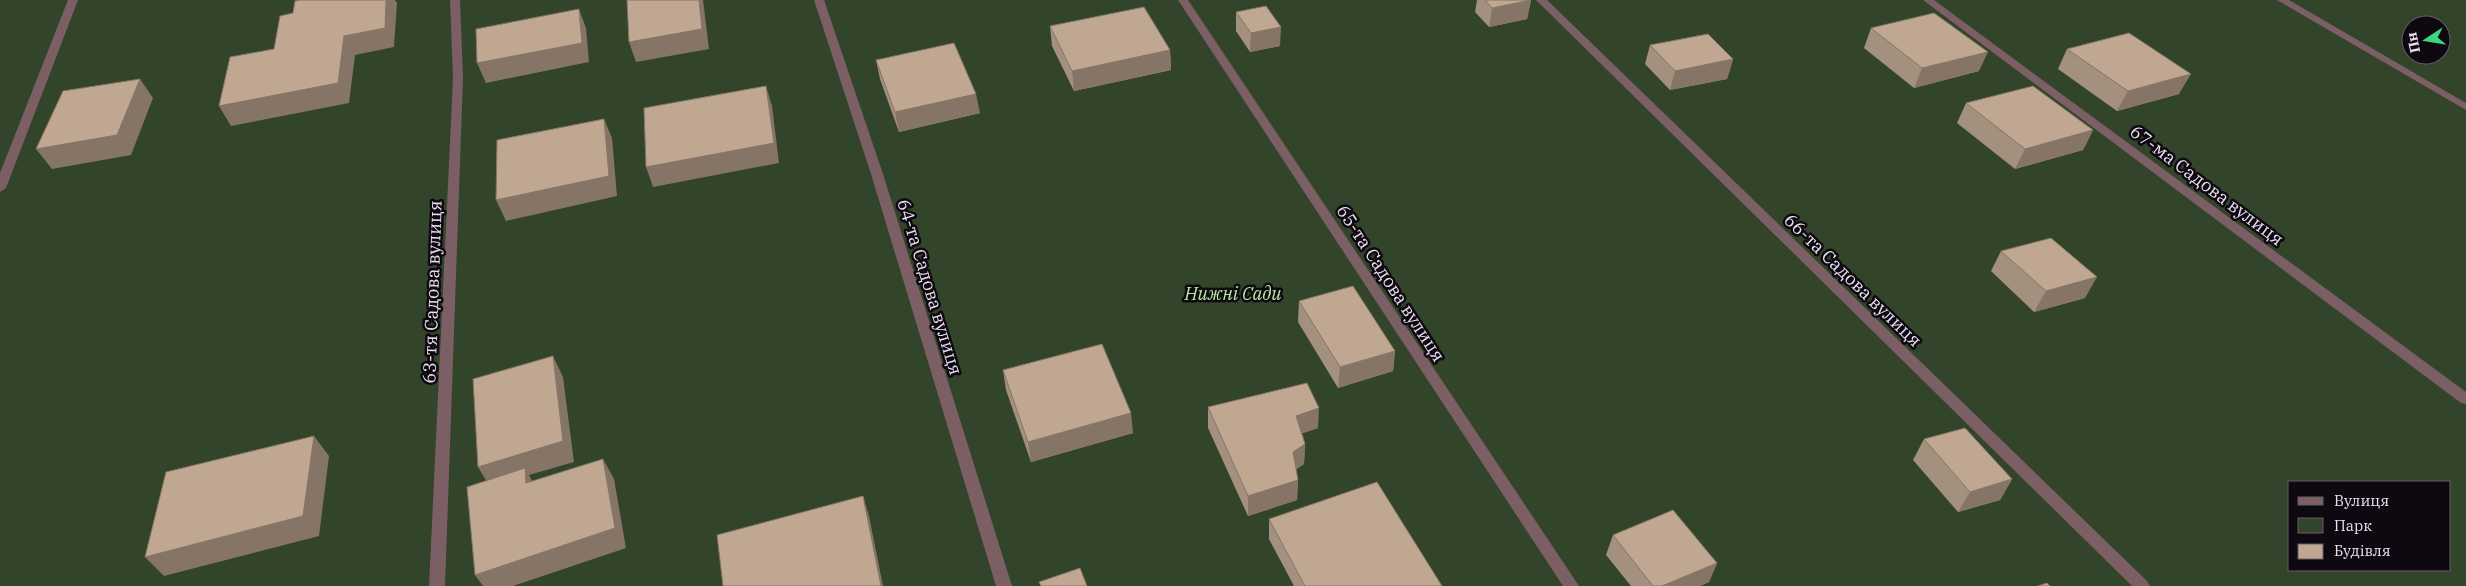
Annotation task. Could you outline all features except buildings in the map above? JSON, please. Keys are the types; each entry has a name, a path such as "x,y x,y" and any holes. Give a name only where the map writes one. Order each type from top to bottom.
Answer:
{"street":[{"path":"0,188 73,0"},
{"name":"63-тя Садова вулиця","path":"438,586 458,78 455,0"},
{"name":"64-та Садова вулиця","path":"819,0 877,174 1004,586"},
{"name":"65-та Садова вулиця","path":"1183,0 1570,586"},
{"name":"66-та Садова вулиця","path":"1540,0 2142,586"},
{"name":"67-ма Садова вулиця","path":"1928,0 2466,399"},
{"path":"2282,0 2466,107"}],"green space":[{"name":"Нижні Сади","path":"0,0 2466,0 2466,586 0,586"}]}
